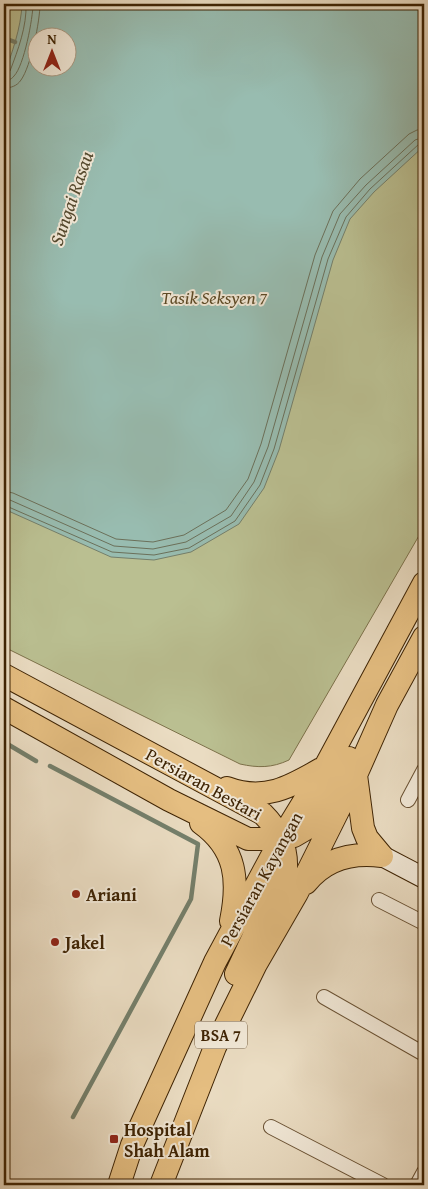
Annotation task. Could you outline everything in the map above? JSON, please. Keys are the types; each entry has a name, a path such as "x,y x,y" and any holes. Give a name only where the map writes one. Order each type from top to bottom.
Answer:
{"main road":[{"name":"Persiaran Kayangan","path":"119,1185 132,1145 215,962 281,839 325,767 424,583"},
{"name":"Persiaran Kayangan","path":"161,1185 215,1047 256,964 297,893 356,775 387,705 424,637"},
{"name":"Persiaran Bestari","path":"4,675 263,814 281,839"},
{"path":"215,1047 238,968 286,868 287,854 281,839 294,836 311,826 361,736 387,705"},
{"name":"Persiaran Bestari","path":"4,708 169,800 248,839 281,839"},
{"path":"146,752 241,793 267,793 291,786 325,767"},
{"path":"356,775 363,828 367,838 382,856"},
{"path":"169,800 209,828 222,843 230,858 236,878 236,898 228,939"},
{"path":"297,893 317,872 339,859 346,856 382,856"}],"street":[{"path":"408,800 424,770"},
{"path":"382,856 424,878"},
{"path":"379,900 424,924"},
{"path":"324,997 424,1054"},
{"path":"271,1126 383,1185"},
{"path":"417,1185 424,1172"}],"green space":[{"name":"Tasik Seksyen 7","path":"4,4 424,4 424,527 289,760 277,765 265,766 240,764 4,647"}],"water":[{"name":"Tasik Seksyen 7","path":"22,4 424,4 424,146 374,192 350,219 333,260 279,450 264,488 239,524 191,552 154,560 111,557 4,509 4,75 20,22"}],"waterway":[{"name":"Sungai Rasau","path":"4,38 15,42"},
{"path":"4,742 36,761"},
{"path":"50,766 198,844 191,899 73,1117"}],"place":[{"name":"Ariani","path":"76,894"},
{"name":"Jakel","path":"55,942"},
{"name":"Hospital Shah Alam","path":"114,1139"}]}
